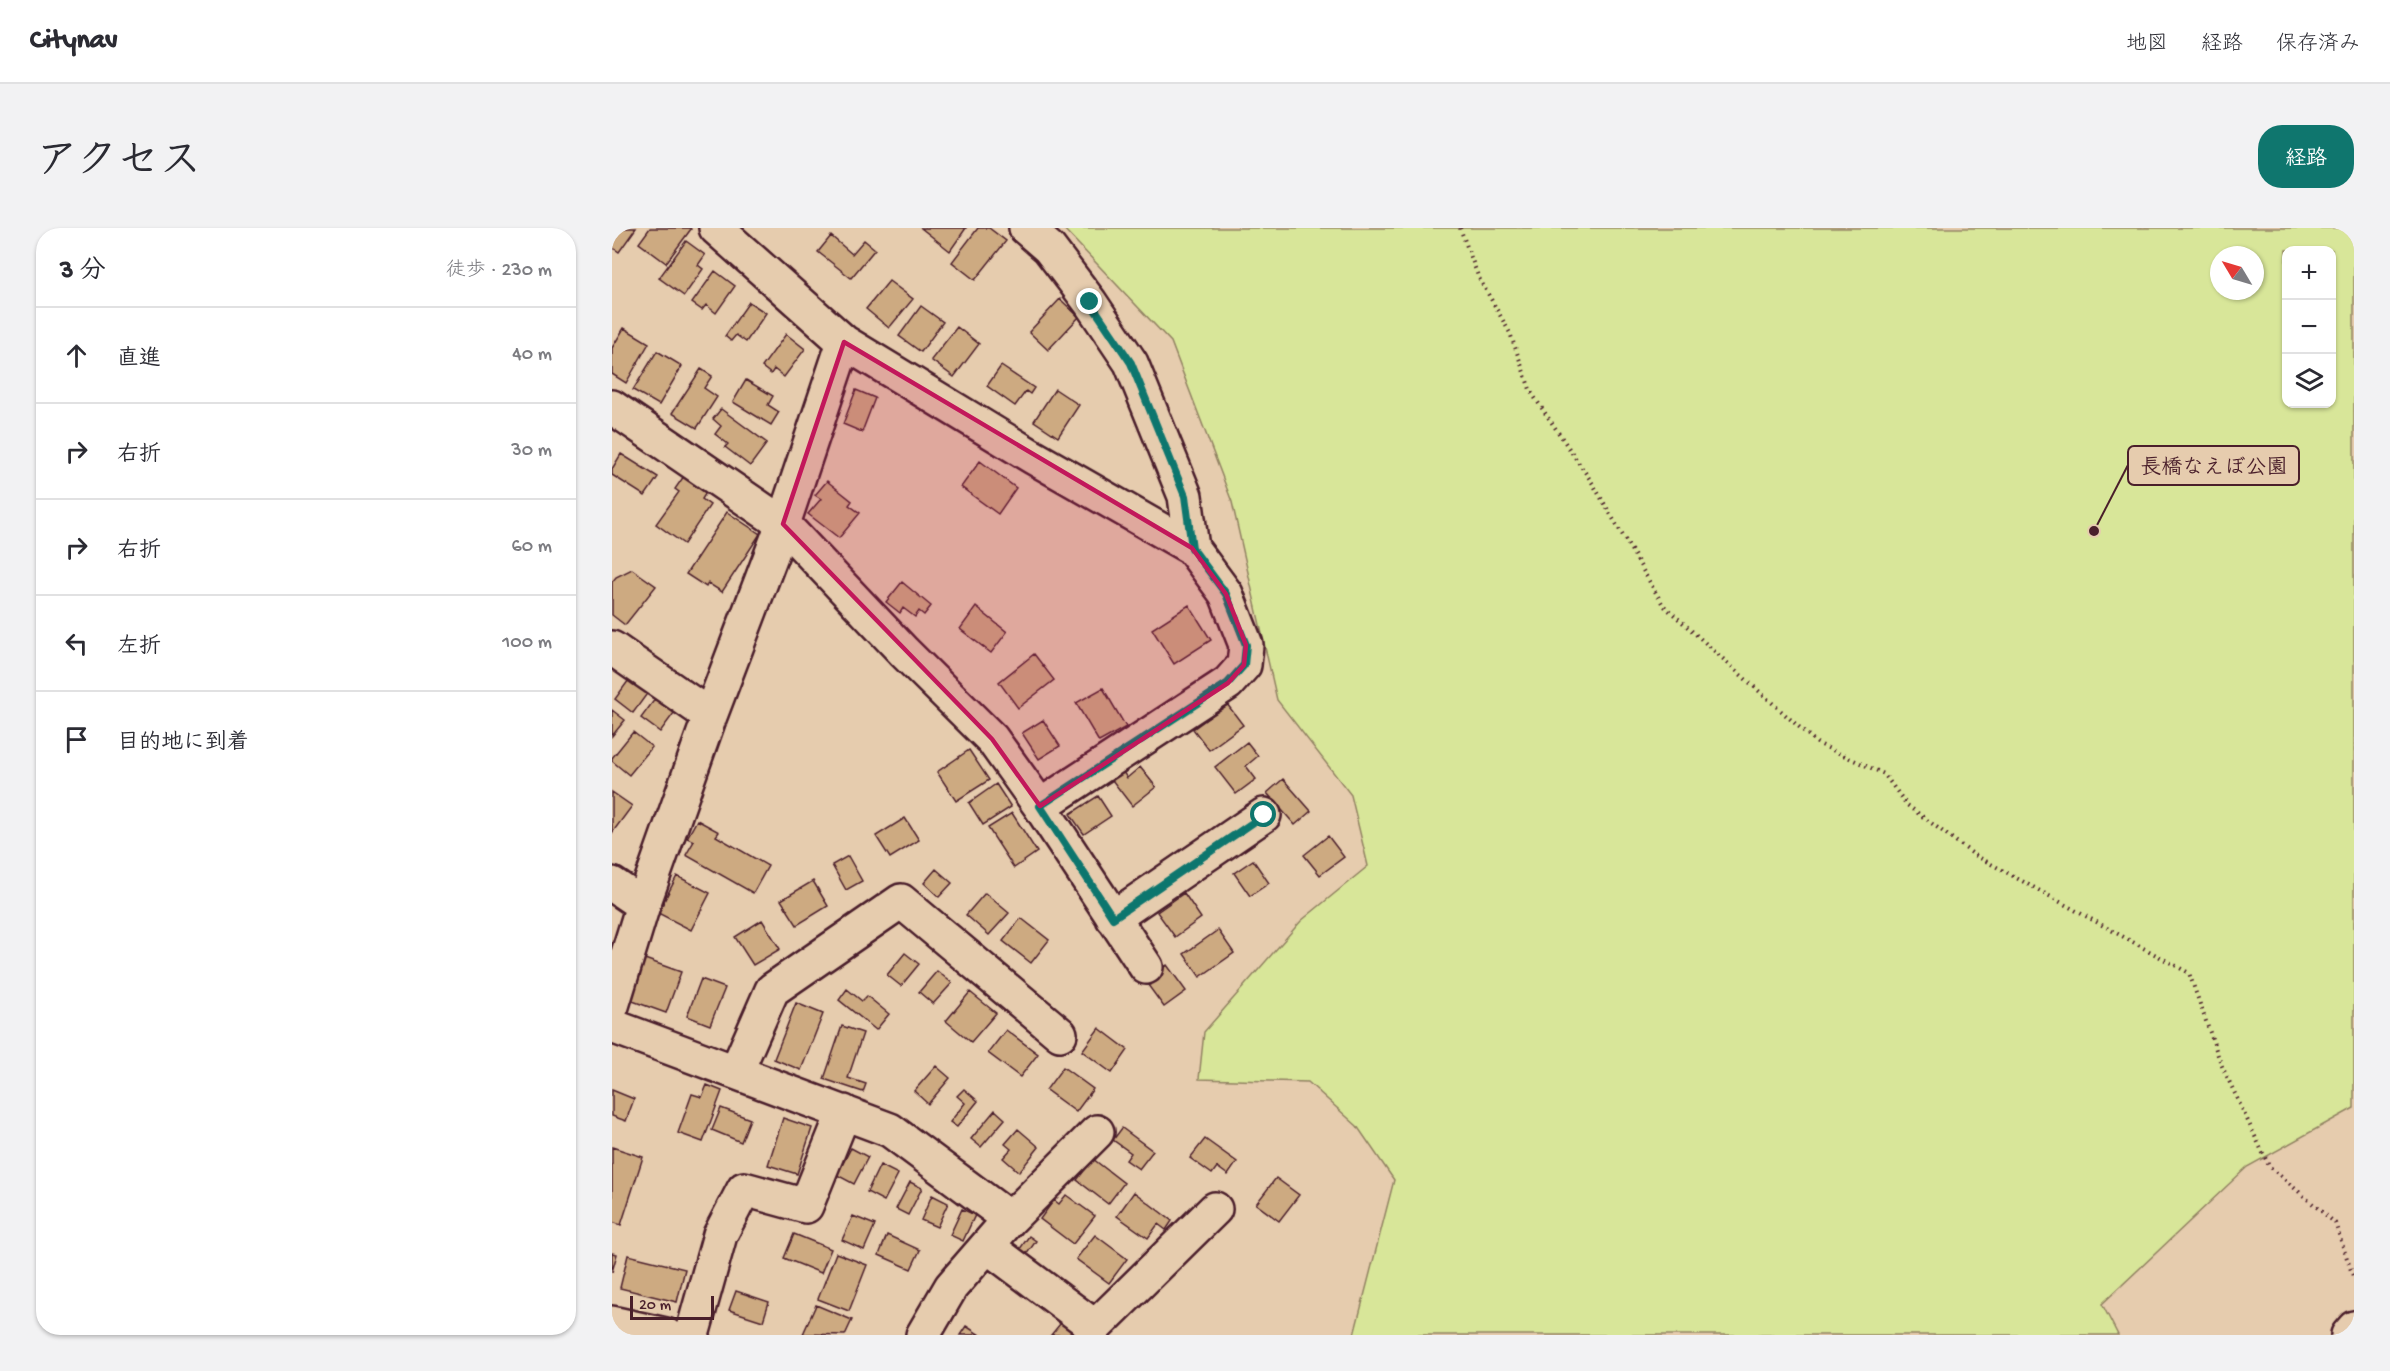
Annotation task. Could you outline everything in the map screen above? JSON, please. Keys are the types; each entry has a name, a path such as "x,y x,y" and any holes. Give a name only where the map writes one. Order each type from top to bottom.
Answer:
{"street":[{"path":"716,228 844,342 1032,457 1192,548 1226,594 1246,645 1244,665 1228,683 1040,806"},
{"path":"1026,228 1049,248 1090,302 1131,363 1185,496 1192,548"},
{"path":"612,1006 643,905 710,716 783,524 844,342"},
{"path":"612,407 783,524 904,652 992,739 1040,806 1146,967"},
{"path":"612,648 710,716"},
{"path":"1113,918 1264,815"},
{"path":"612,884 643,905"},
{"path":"736,1072 772,990 901,901 1060,1034"},
{"path":"612,1026 890,1130 1010,1219"},
{"path":"692,1335 720,1235 744,1189 806,1206 844,1112"},
{"path":"923,1335 951,1287 1010,1219 1097,1132"},
{"path":"987,1246 1095,1327 1215,1209"},
{"path":"612,1323 666,1335"},
{"path":"2348,1335 2354,1328"}],"path":[{"path":"1460,228 1478,276 1510,333 1531,392 1593,484 1663,605 1817,743 1884,774 1907,805 1973,854 2189,973 2221,1064 2269,1166 2335,1223 2354,1279"}],"highlighted area":[{"path":"844,342 1192,548 1226,594 1246,645 1244,665 1228,683 1040,806 992,739 783,524"}],"green space":[{"path":"1063,228 2354,228 2354,1108 2247,1167 2102,1304 2118,1335 1354,1335 1394,1180 1357,1126 1308,1082 1199,1079 1204,1032 1301,921 1368,866 1351,795 1277,700 1232,502 1171,342"}],"building":[{"path":"612,228 636,228 619,252 612,247"},
{"path":"650,228 691,229 666,263 639,243"},
{"path":"921,228 966,228 950,251"},
{"path":"978,228 989,228 1006,241 975,280 952,262"},
{"path":"831,236 852,254 864,240 875,249 851,278 818,252"},
{"path":"686,241 705,255 698,265 703,269 684,296 659,278"},
{"path":"715,271 735,286 716,313 706,305 702,310 692,303"},
{"path":"889,281 913,299 889,328 866,309"},
{"path":"1060,299 1079,317 1048,350 1029,332"},
{"path":"749,302 766,313 746,342 736,335 731,341 725,336"},
{"path":"921,306 943,322 921,352 899,336"},
{"path":"957,327 979,344 954,377 931,360"},
{"path":"624,328 649,343 626,383 612,374 612,348"},
{"path":"786,334 805,349 784,377 774,369 771,374 762,367"},
{"path":"657,351 682,366 659,405 633,390"},
{"path":"1001,366 1034,388 1030,394 1026,391 1015,406 987,386"},
{"path":"701,369 712,376 704,388 717,397 697,428 672,413"},
{"path":"746,380 773,396 768,405 779,412 771,425 733,402"},
{"path":"1055,389 1079,405 1058,437 1034,421"},
{"path":"856,390 875,398 862,432 843,424"},
{"path":"721,409 767,443 750,466 725,447 728,444 715,434 721,426 713,419"},
{"path":"621,454 658,477 645,496 612,475 612,469"},
{"path":"980,461 1016,488 998,514 961,487"},
{"path":"684,476 707,491 702,499 710,505 684,544 656,524 679,492 675,489"},
{"path":"827,481 852,501 849,505 860,513 839,538 808,514 821,499 815,495"},
{"path":"727,512 760,534 722,592 708,583 706,587 686,574"},
{"path":"632,569 656,586 625,625 612,615 612,582 616,577"},
{"path":"902,582 931,606 924,615 919,611 915,617 903,608 900,613 886,602"},
{"path":"1189,605 1211,640 1174,664 1152,629"},
{"path":"976,607 1007,632 991,653 960,629"},
{"path":"1034,654 1054,680 1018,708 999,682"},
{"path":"631,677 649,691 633,713 615,699"},
{"path":"1103,688 1126,727 1099,742 1076,703"},
{"path":"658,695 677,709 660,732 641,718"},
{"path":"1227,704 1243,725 1209,750 1193,729"},
{"path":"612,710 625,720 612,736"},
{"path":"1043,720 1060,746 1039,759 1022,733"},
{"path":"633,732 652,747 629,775 612,761 612,758"},
{"path":"1247,742 1258,756 1246,766 1256,779 1236,794 1215,767"},
{"path":"969,750 989,780 956,801 937,772"},
{"path":"1140,767 1156,787 1132,806 1112,780 1123,772 1127,778"},
{"path":"1283,779 1311,811 1295,825 1267,793"},
{"path":"996,784 1011,807 983,825 969,803"},
{"path":"612,792 632,806 612,833"},
{"path":"1098,796 1111,816 1084,834 1070,814"},
{"path":"1012,813 1037,852 1014,868 988,828"},
{"path":"905,818 919,840 890,858 876,836"},
{"path":"697,820 719,832 716,836 768,866 753,893 686,855 694,841 687,838"},
{"path":"1328,836 1344,857 1320,875 1304,855"},
{"path":"848,856 862,881 846,890 832,865"},
{"path":"1253,860 1269,883 1250,896 1234,873"},
{"path":"936,869 952,883 939,897 924,883"},
{"path":"677,876 710,893 691,930 658,913"},
{"path":"813,881 828,906 797,925 781,900"},
{"path":"985,893 1009,913 989,935 966,915"},
{"path":"1184,893 1201,918 1175,937 1157,912"},
{"path":"1021,918 1049,940 1031,963 1003,941"},
{"path":"762,920 780,949 753,965 735,937"},
{"path":"1218,930 1234,953 1200,977 1184,954"},
{"path":"905,953 919,964 901,986 887,975"},
{"path":"642,958 681,972 666,1013 627,999"},
{"path":"1167,965 1186,991 1164,1007 1145,981"},
{"path":"937,971 952,983 933,1004 919,992"},
{"path":"701,979 725,988 710,1025 687,1016"},
{"path":"847,989 862,1001 867,996 889,1014 876,1030 839,1000"},
{"path":"970,992 996,1013 971,1042 946,1021"},
{"path":"796,1003 823,1014 801,1070 774,1059"},
{"path":"842,1026 863,1033 848,1078 866,1084 863,1092 824,1079"},
{"path":"1099,1028 1128,1050 1112,1073 1082,1051"},
{"path":"1006,1030 1038,1054 1020,1077 988,1053"},
{"path":"936,1066 950,1078 928,1104 914,1091"},
{"path":"1063,1067 1093,1089 1076,1112 1046,1090"},
{"path":"707,1085 722,1091 703,1142 678,1133 692,1094 702,1097"},
{"path":"964,1089 978,1101 957,1127 950,1122 965,1103 957,1096"},
{"path":"612,1090 634,1099 626,1121 612,1116"},
{"path":"721,1108 750,1119 741,1142 712,1130"},
{"path":"995,1110 1005,1119 981,1147 971,1139"},
{"path":"783,1118 812,1128 797,1174 768,1165"},
{"path":"1122,1128 1153,1151 1139,1169 1126,1160 1131,1153 1113,1140"},
{"path":"1018,1129 1039,1147 1019,1172 1003,1158 1011,1149 1005,1144"},
{"path":"1205,1139 1237,1162 1228,1175 1217,1167 1212,1174 1190,1158"},
{"path":"612,1147 643,1157 621,1225 612,1222"},
{"path":"851,1148 868,1157 854,1184 837,1175"},
{"path":"1093,1159 1124,1183 1108,1204 1077,1180"},
{"path":"880,1165 898,1174 884,1201 867,1192"},
{"path":"1276,1178 1299,1195 1279,1221 1256,1204"},
{"path":"910,1182 922,1188 908,1215 896,1209"},
{"path":"1134,1192 1172,1221 1166,1230 1158,1224 1148,1238 1117,1216"},
{"path":"932,1195 948,1203 937,1227 921,1220"},
{"path":"1066,1195 1095,1216 1073,1244 1040,1219 1054,1200 1059,1204"},
{"path":"962,1209 975,1215 963,1241 950,1235"},
{"path":"853,1216 875,1225 864,1250 842,1240"},
{"path":"794,1234 831,1249 821,1273 784,1258"},
{"path":"887,1235 920,1250 911,1269 879,1255"},
{"path":"1095,1235 1127,1259 1109,1283 1076,1259"},
{"path":"1029,1236 1036,1241 1024,1258 1017,1253"},
{"path":"612,1253 617,1254 612,1272"},
{"path":"836,1253 867,1265 849,1311 818,1299"},
{"path":"628,1255 685,1269 677,1302 620,1288"},
{"path":"736,1291 769,1302 763,1321 729,1310"},
{"path":"816,1305 852,1320 845,1335 803,1334"},
{"path":"1069,1313 1091,1335 1051,1335"},
{"path":"966,1326 980,1335 960,1335"}],"place":[{"name":"長橋なえぼ公園","path":"2094,531"}],"route":[{"path":"1090,302 1131,363 1185,496 1192,548 1226,594 1246,645 1244,665 1228,683 1040,806 1113,918 1264,815"}]}
